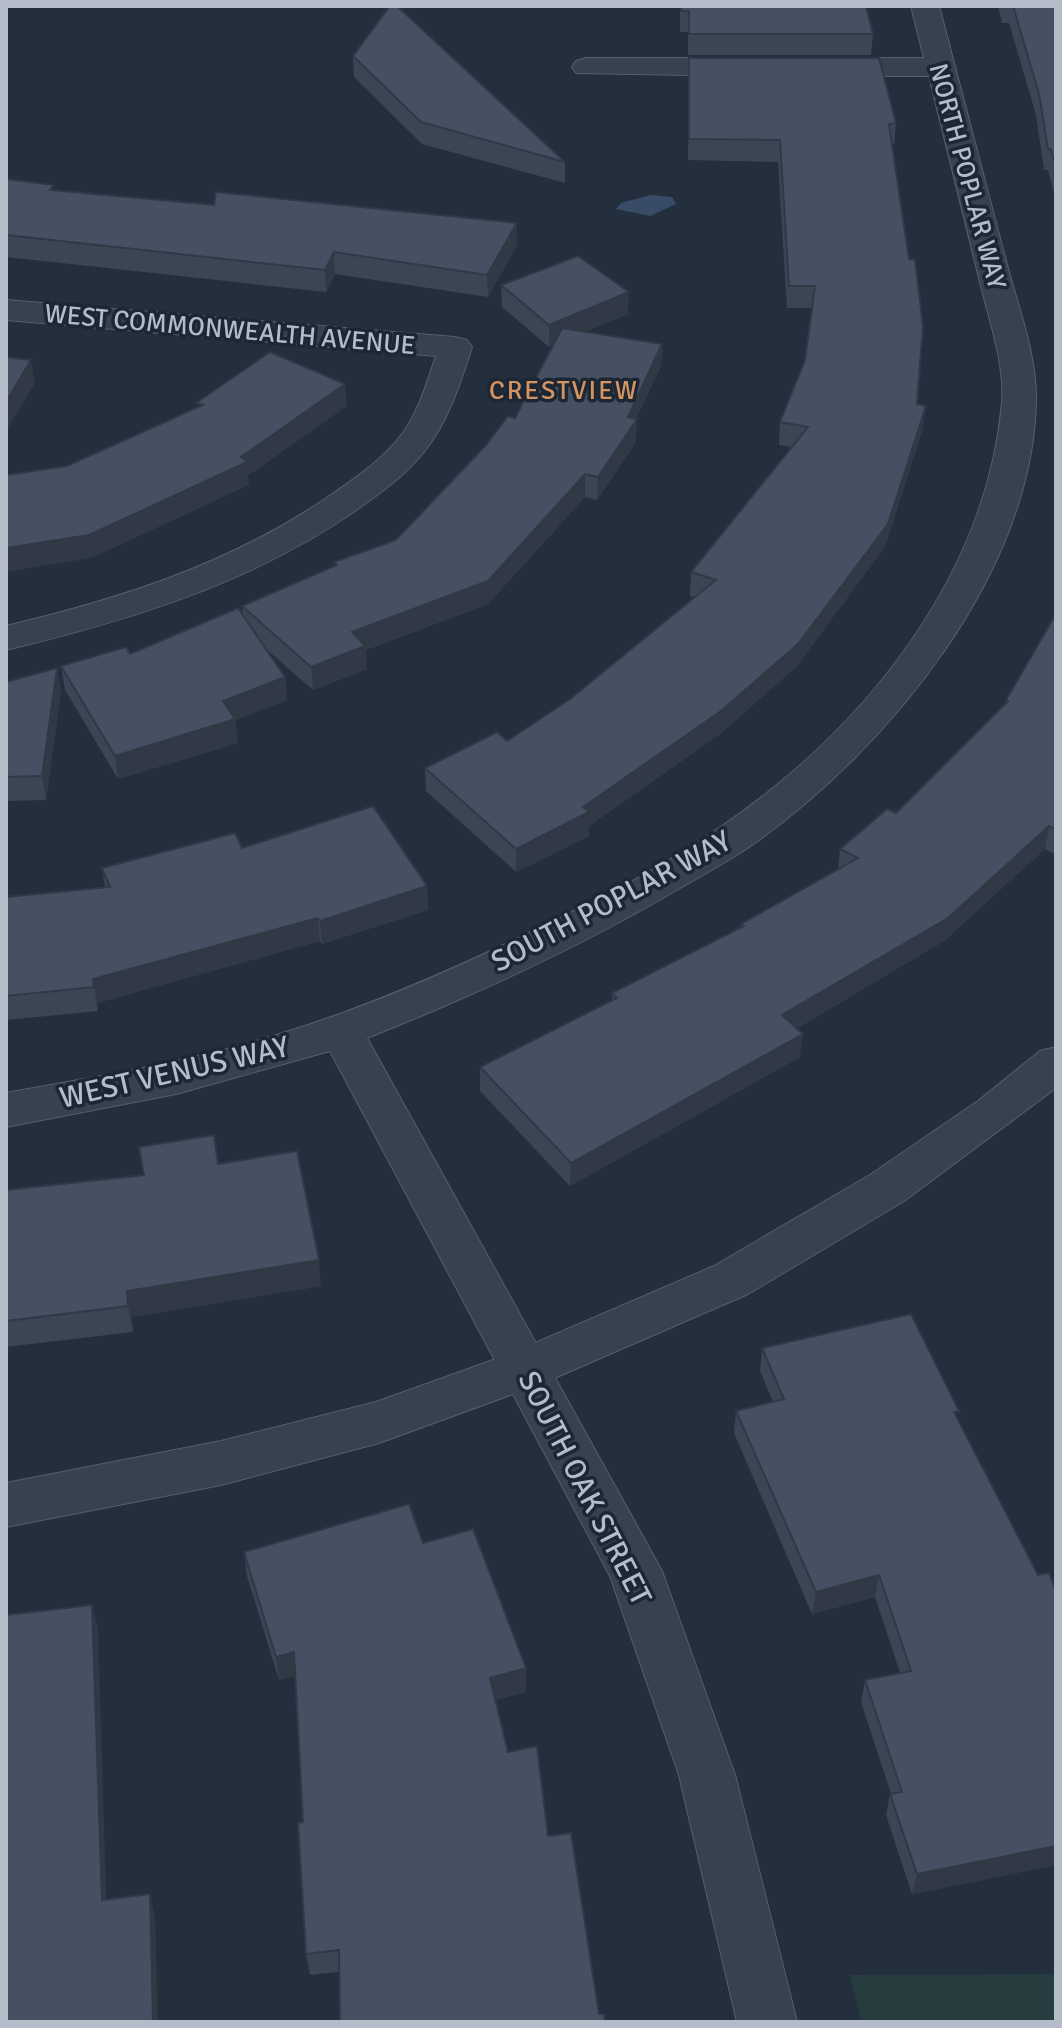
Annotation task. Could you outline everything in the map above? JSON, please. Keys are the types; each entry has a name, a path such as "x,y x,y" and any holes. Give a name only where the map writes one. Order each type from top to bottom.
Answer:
{"street":[{"name":"NORTH POPLAR WAY","path":"925,6 1012,346"},
{"path":"586,67 769,67"},
{"path":"799,67 939,67"},
{"name":"WEST COMMONWEALTH AVENUE","path":"6,310 203,329 455,347 437,404 417,437 388,470 325,517 257,556 195,585 97,617 6,638"},
{"name":"SOUTH POPLAR WAY","path":"341,1030 549,941 643,892 743,832 826,759 910,672 945,621 978,562 1008,486 1020,398 1012,346"},
{"name":"WEST VENUS WAY","path":"6,1110 191,1074 341,1030"},
{"name":"SOUTH OAK STREET","path":"341,1030 635,1571 707,1775 767,2022"},
{"path":"6,1505 221,1463 350,1429 525,1369 731,1280 887,1188 994,1113 1056,1063"}],"green space":[{"path":"1056,1974 1056,2022 861,2022 850,1975"}],"water":[{"path":"650,195 672,197 676,204 650,216 616,209 621,203"}],"building":[{"path":"390,6 397,6 565,162 421,122 353,56"},
{"path":"681,6 866,6 873,34 689,34 689,11 681,11"},
{"path":"1013,6 1056,6 1056,167 1051,149 1048,149 1039,94"},
{"path":"689,58 879,58 896,123 889,124 909,259 915,260 923,326 917,404 926,406 888,524 798,644 721,711 583,807 589,812 516,849 425,768 497,732 507,741 570,699 716,580 691,572 808,427 780,422 805,360 815,286 789,286 780,140 689,139"},
{"path":"6,179 54,185 50,190 214,205 216,192 517,223 487,275 334,252 325,270 6,235"},
{"path":"578,256 629,292 549,325 501,285"},
{"path":"562,328 662,344 628,417 637,419 598,477 585,474 488,581 352,632 365,646 311,667 242,606 337,565 334,562 396,540 486,445 508,416 515,418"},
{"path":"270,352 345,384 241,457 247,462 89,535 6,548 6,475 67,466 203,405 196,403"},
{"path":"6,357 31,360 6,402"},
{"path":"238,608 285,677 223,701 235,719 115,756 61,666 126,647 130,654"},
{"path":"1056,614 1056,829 1049,826 948,918 782,1015 803,1034 571,1163 480,1067 617,998 612,993 744,926 741,924 858,858 840,849 887,809 896,813 1008,701"},
{"path":"57,668 42,776 6,777 6,682"},
{"path":"373,806 427,886 320,921 318,918 93,979 94,987 6,996 6,897 110,887 102,868 235,833 242,848"},
{"path":"214,1135 218,1164 297,1151 319,1260 127,1291 128,1306 6,1321 6,1190 144,1175 139,1147"},
{"path":"911,1314 959,1411 954,1412 1038,1575 1049,1573 1056,1591 1056,1846 917,1874 890,1794 902,1792 865,1680 911,1671 879,1575 816,1592 736,1411 784,1399 762,1348"},
{"path":"409,1504 423,1543 473,1529 526,1668 490,1678 508,1752 537,1746 548,1836 571,1833 599,2014 604,2014 605,2022 340,2022 339,1950 306,1954 298,1823 303,1822 294,1652 276,1657 244,1552"},
{"path":"92,1605 102,1900 150,1894 153,2022 6,2022 6,1615"}],"district":[{"name":"CRESTVIEW","path":"564,390"}]}
